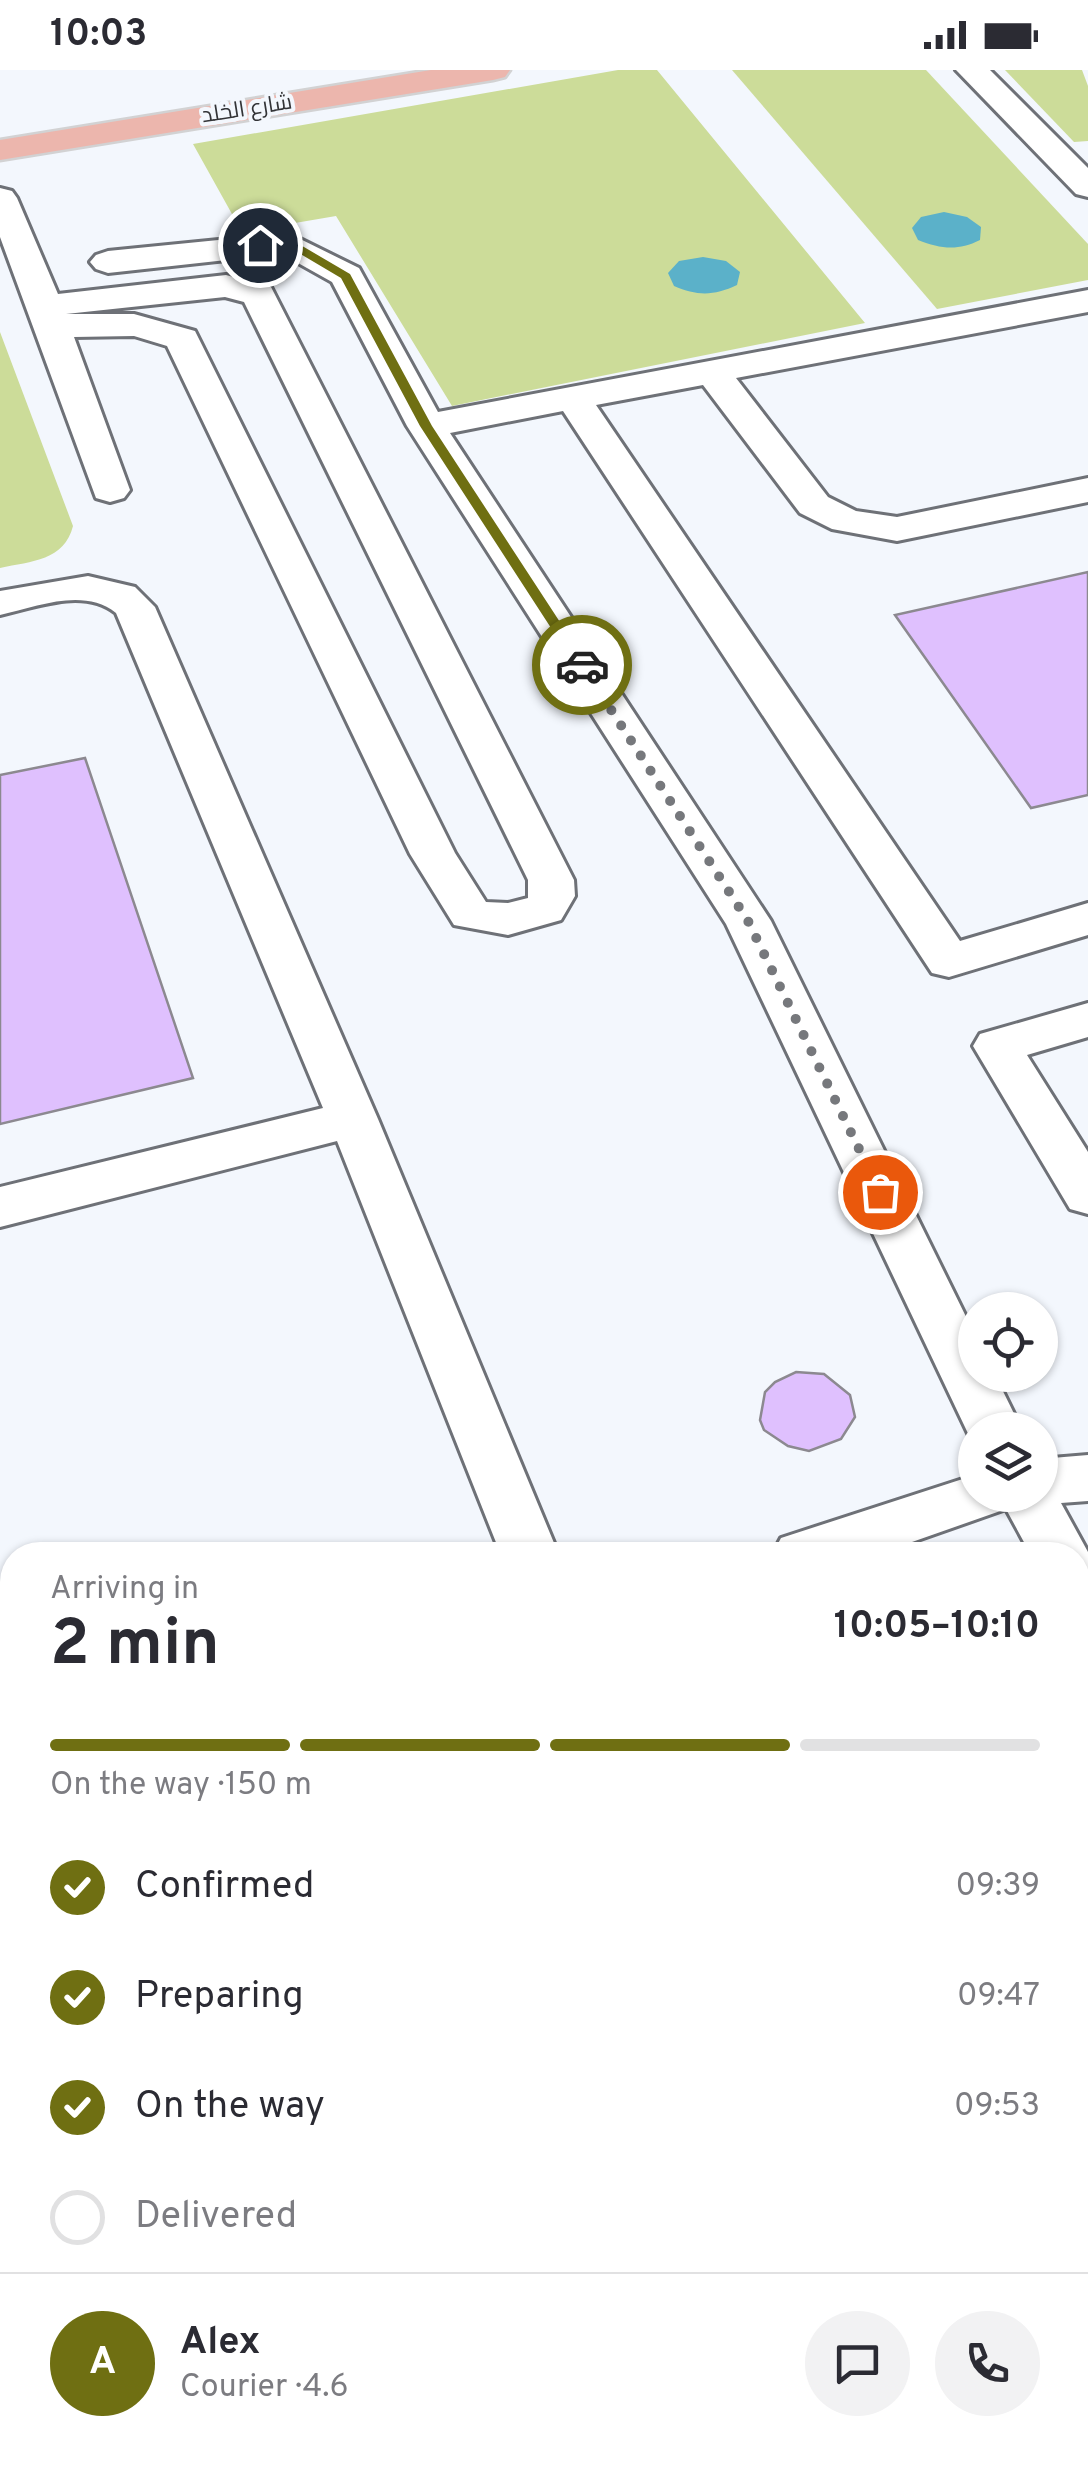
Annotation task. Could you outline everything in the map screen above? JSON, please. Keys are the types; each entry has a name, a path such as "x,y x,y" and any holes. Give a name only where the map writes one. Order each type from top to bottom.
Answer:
{"main road":[{"name":"شارع الخلد","path":"0,126 352,70"},
{"name":"شارع الخلد","path":"0,150 493,70"}],"street":[{"path":"972,70 1075,159 1088,186"},
{"path":"0,198 44,303 110,490"},
{"path":"44,303 204,249 288,243 346,276 426,426 748,921 985,1412"},
{"path":"213,286 242,288 258,295 551,880 552,896 546,909 515,922 470,914 433,854 182,339 154,327 117,322 44,303 213,286"},
{"path":"426,426 1088,301"},
{"path":"713,373 814,505 846,521 896,529 1088,490"},
{"path":"574,400 949,960 1088,919"},
{"path":"0,603 83,588 116,593 134,607 353,1119 525,1542"},
{"path":"1088,1020 997,1046 1088,1195"},
{"path":"0,1207 353,1119"},
{"path":"1058,1480 1088,1478"},
{"path":"841,1542 958,1504"},
{"path":"1036,1512 1054,1542"}],"green space":[{"path":"618,70 657,70 865,323 452,406 336,216 242,232 193,144"},
{"path":"732,70 926,70 1088,244 1088,280 937,309"},
{"path":"1005,70 1082,70 1088,86 1088,141 1074,142"},
{"path":"0,332 73,526 69,538 54,553 0,568"}],"water":[{"path":"944,212 967,217 981,227 980,240 949,248 918,240 912,228 921,217"},
{"path":"703,257 726,261 740,272 737,285 706,293 674,286 668,273 679,261"}],"building":[{"path":"1088,572 1088,795 1031,808 895,615"},
{"path":"85,758 193,1078 0,1124 0,775"},
{"path":"796,1372 824,1374 850,1395 855,1417 841,1439 809,1451 788,1446 764,1430 760,1420 765,1392"}],"way so far":[{"path":"582,665 748,921 880,1192"}],"route":[{"path":"260,245 288,243 346,276 426,426 582,665"}]}
